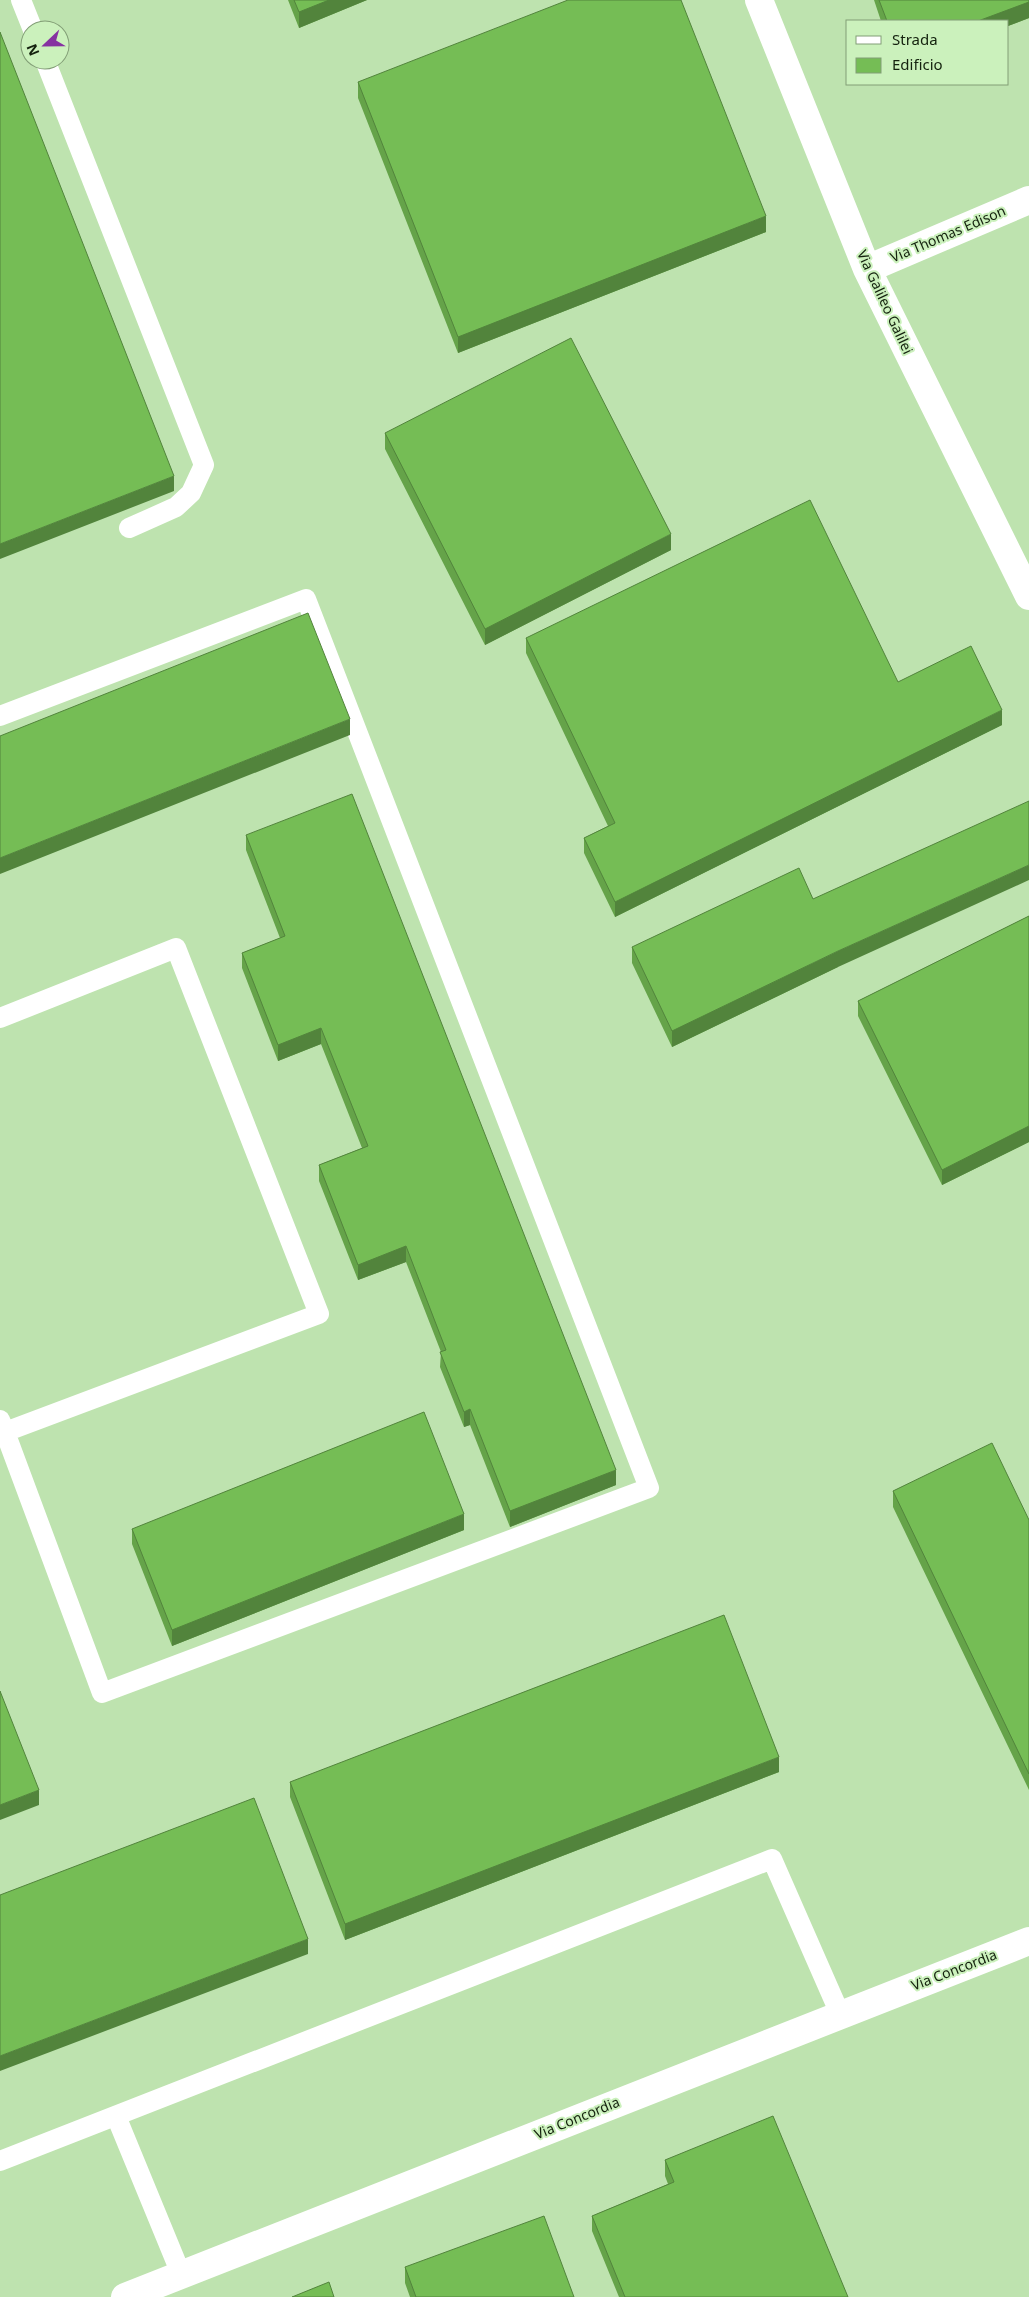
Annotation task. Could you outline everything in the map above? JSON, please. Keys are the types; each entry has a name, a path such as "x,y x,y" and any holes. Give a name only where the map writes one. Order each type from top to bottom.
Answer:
{"street":[{"name":"Via Galileo Galilei","path":"759,0 867,269 1029,596"},
{"name":"Via Thomas Edison","path":"867,269 1029,200"},
{"name":"Via Concordia","path":"126,2297 1029,1941"}],"lane":[{"path":"21,0 29,20"},
{"path":"49,70 204,465 191,493 176,507 128,528"},
{"path":"0,716 306,599 649,1488 102,1693 2,1426 319,1314 176,948 0,1018"},
{"path":"0,2161 772,1859 840,2014"},
{"path":"116,2116 181,2274"}],"building":[{"path":"294,0 329,0 299,12"},
{"path":"568,0 681,0 766,216 458,337 358,82"},
{"path":"879,0 1029,0 1029,2 981,20 887,20"},
{"path":"0,32 174,476 0,544"},
{"path":"571,338 671,534 485,629 385,433"},
{"path":"810,500 898,682 971,646 1002,710 615,902 584,838 615,823 526,638"},
{"path":"308,613 350,719 0,858 0,736"},
{"path":"352,794 616,1470 510,1511 470,1409 464,1412 440,1352 446,1350 406,1246 358,1265 319,1165 368,1146 321,1028 278,1045 242,953 285,936 246,835"},
{"path":"1029,801 1029,865 838,951 672,1031 632,947 799,868 813,899"},
{"path":"1029,916 1029,1126 942,1170 858,1001"},
{"path":"424,1412 464,1514 172,1630 132,1529"},
{"path":"992,1443 1029,1520 1029,1774 893,1491"},
{"path":"724,1615 779,1757 345,1924 290,1782"},
{"path":"0,1691 39,1790 0,1805"},
{"path":"254,1798 308,1939 0,2056 0,1895"},
{"path":"773,2116 848,2297 625,2297 592,2216 674,2182 665,2160"},
{"path":"544,2216 574,2297 416,2297 405,2267"},
{"path":"329,2282 334,2297 292,2297"}]}
